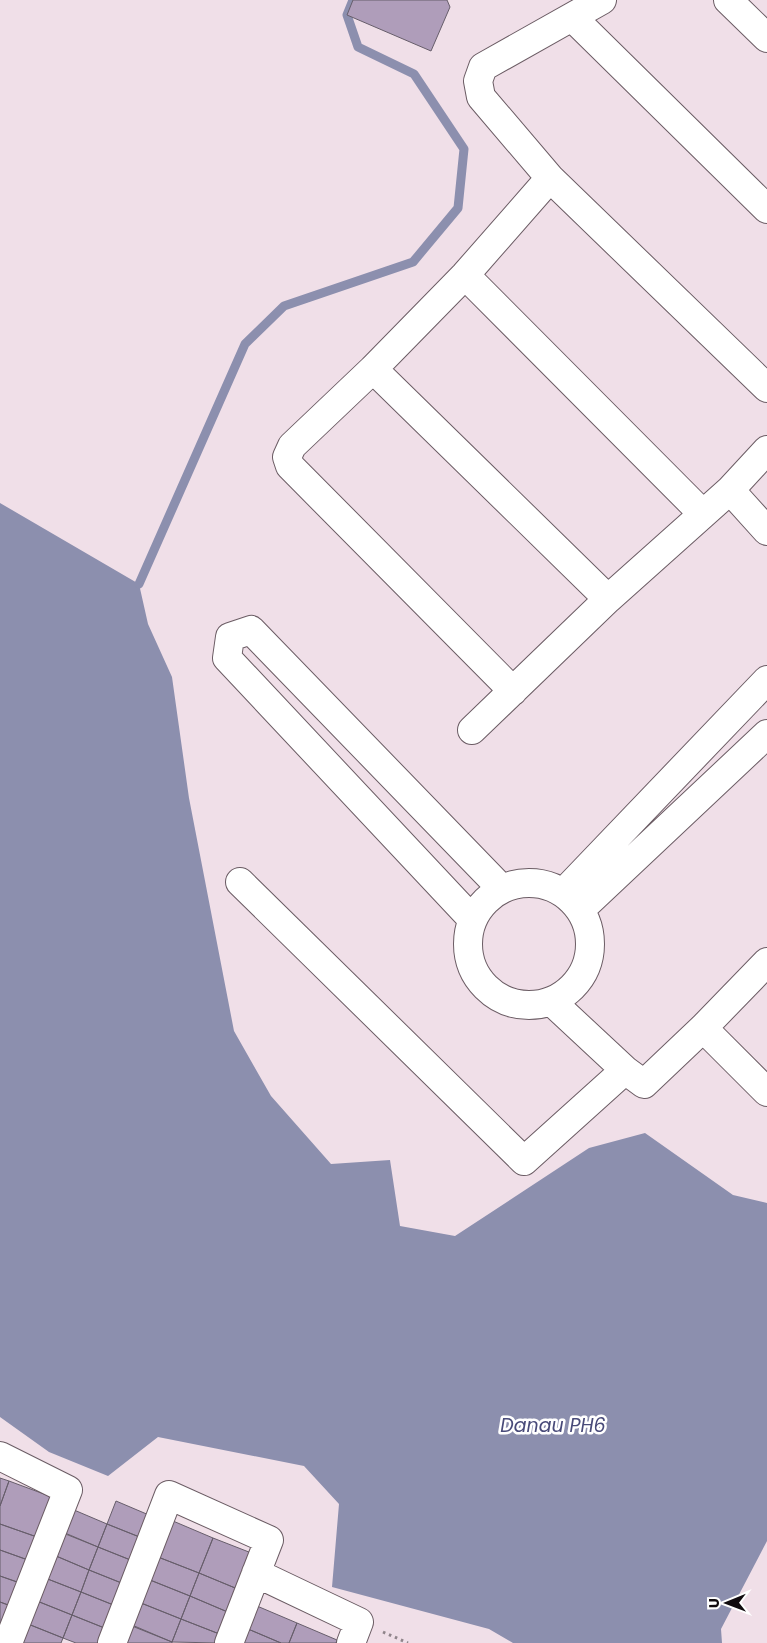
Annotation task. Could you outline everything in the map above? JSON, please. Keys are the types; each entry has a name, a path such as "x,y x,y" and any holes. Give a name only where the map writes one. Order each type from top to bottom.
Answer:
{"street":[{"path":"602,0 483,67 478,81 481,97 550,178 767,388"},
{"path":"728,0 767,38"},
{"path":"572,17 767,210"},
{"path":"513,691 290,466 287,456 292,446 373,369 465,275 550,178"},
{"path":"465,275 703,514"},
{"path":"373,369 608,600"},
{"path":"472,730 608,600 730,490 767,450"},
{"path":"730,490 767,531"},
{"path":"472,919 227,658 230,637 251,630 501,888"},
{"path":"573,900 767,680"},
{"path":"573,900 767,734"},
{"path":"533,881 573,900 592,944 581,979 552,1002 516,1006 485,988 468,956 472,919 501,888 533,881"},
{"path":"240,882 524,1161 624,1070"},
{"path":"552,1002 624,1070 644,1084 703,1028 767,962"},
{"path":"703,1028 767,1092"},
{"path":"0,1456 68,1490 8,1643"},
{"path":"112,1643 169,1495 269,1540 228,1643"},
{"path":"256,1573 360,1622 350,1643"}],"water":[{"name":"Danau PH6","path":"0,503 139,584 148,624 172,677 189,798 234,1031 271,1096 331,1164 390,1160 400,1226 455,1236 589,1148 645,1133 733,1195 767,1203 767,1541 721,1629 722,1643 513,1643 489,1629 332,1587 339,1504 304,1466 158,1437 108,1476 49,1452 0,1417"}],"building":[{"path":"353,0 447,0 450,7 431,51 347,15"},
{"path":"0,1478 9,1481 0,1506"},
{"path":"9,1481 52,1497 37,1537 0,1524 0,1506"},
{"path":"116,1501 156,1518 147,1540 107,1524"},
{"path":"67,1507 107,1524 98,1547 58,1530"},
{"path":"173,1521 213,1538 199,1573 158,1557"},
{"path":"0,1524 37,1537 28,1560 0,1550"},
{"path":"107,1524 147,1540 138,1563 98,1547"},
{"path":"58,1531 98,1547 89,1570 49,1553"},
{"path":"213,1538 254,1554 240,1590 199,1573"},
{"path":"98,1547 138,1563 129,1586 89,1570"},
{"path":"0,1550 28,1560 20,1583 0,1576"},
{"path":"49,1553 89,1570 81,1592 40,1576"},
{"path":"158,1557 199,1573 190,1596 150,1580"},
{"path":"89,1570 129,1586 121,1608 81,1592"},
{"path":"199,1573 240,1590 230,1613 190,1596"},
{"path":"0,1576 20,1583 11,1606 0,1602"},
{"path":"40,1576 81,1592 72,1615 32,1599"},
{"path":"150,1580 190,1596 181,1619 141,1603"},
{"path":"81,1592 121,1608 112,1631 72,1615"},
{"path":"190,1596 230,1613 222,1635 181,1619"},
{"path":"32,1599 72,1615 63,1638 23,1622"},
{"path":"0,1602 11,1606 0,1628"},
{"path":"141,1603 181,1619 172,1642 132,1626"},
{"path":"257,1606 297,1623 289,1643 281,1643 248,1629"},
{"path":"72,1615 112,1631 107,1643 76,1643 63,1638"},
{"path":"181,1619 222,1635 219,1643 172,1642"},
{"path":"23,1622 63,1638 61,1643 14,1643"},
{"path":"297,1623 337,1640 336,1643 289,1643"},
{"path":"132,1625 172,1642 172,1643 125,1643"},
{"path":"248,1629 281,1643 242,1643"}],"waterway":[{"path":"139,584 245,344 284,306 413,262 458,208 464,149 414,74 358,47 347,15 353,0"}]}
